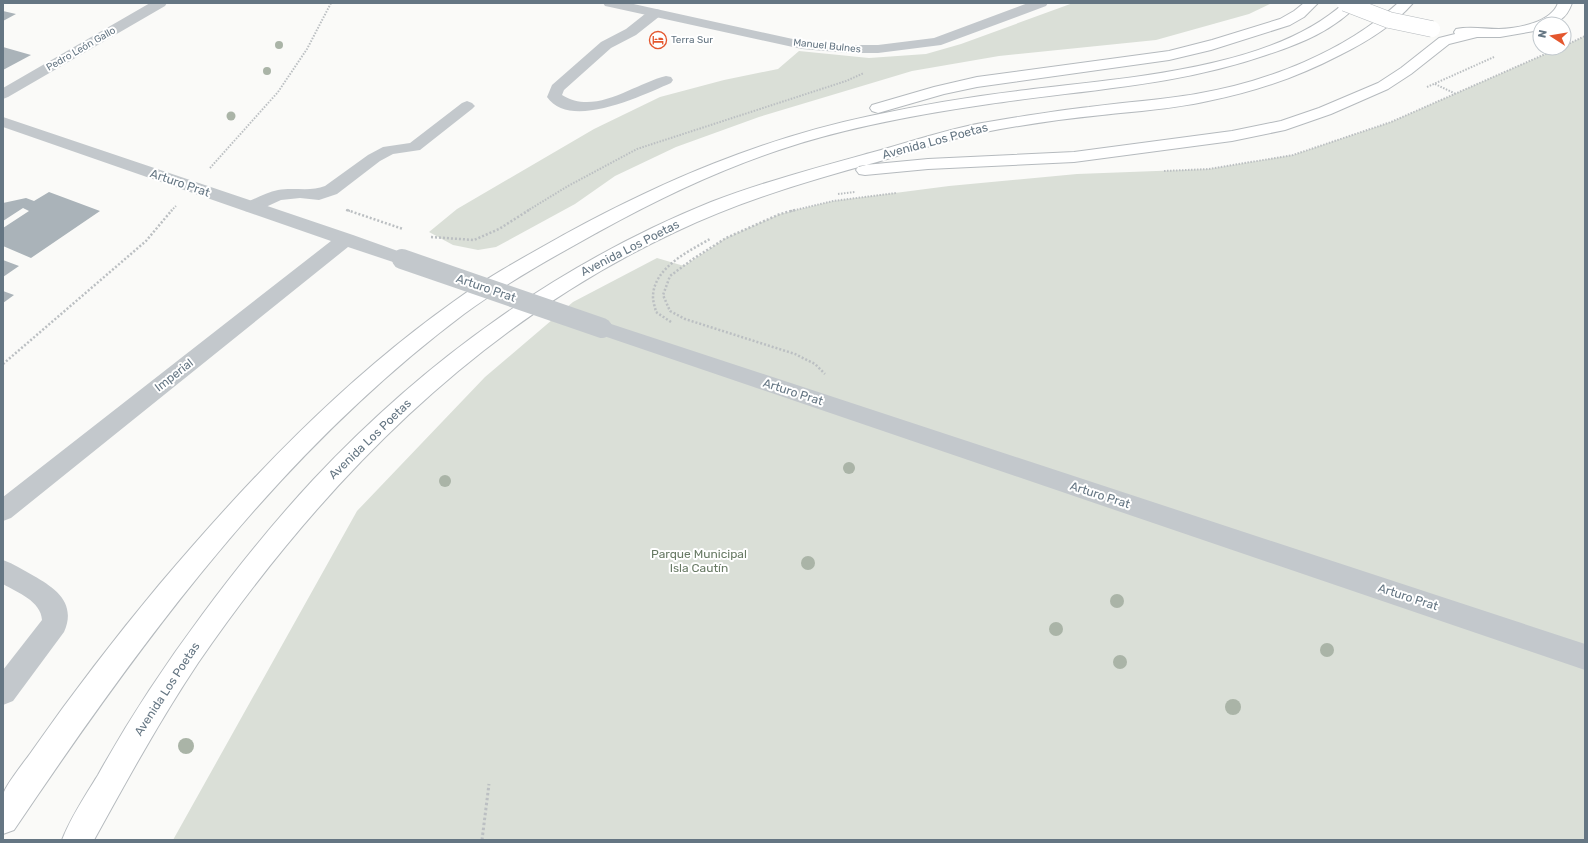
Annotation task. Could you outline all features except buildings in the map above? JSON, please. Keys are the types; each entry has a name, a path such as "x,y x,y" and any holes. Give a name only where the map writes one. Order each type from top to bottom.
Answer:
{"main road":[{"path":"3,818 62,731 128,642 188,568 246,502 302,445 408,348 459,308 514,272 634,206 760,150 843,118 908,98 975,82 1032,73 1158,58 1285,22 1300,14 1311,3"},
{"path":"1345,3 1389,20 1432,29 1475,33 1500,33 1532,27"},
{"path":"760,150 829,130 945,107 991,99 1139,82 1214,67 1245,59 1299,38 1342,14 1352,3"},
{"name":"Avenida Los Poetas","path":"77,840 99,798 144,723 187,657 242,581 297,514 350,456 403,405 456,360 507,321 558,287 609,257 710,208 761,189 812,173 881,156 934,139 991,126 1207,97 1248,86 1317,62 1387,22 1406,3"},
{"path":"1556,16 1563,10 1565,3"},
{"path":"812,173 928,164 1074,158 1232,136 1285,125 1325,111 1383,86 1406,71 1444,41 1475,33"}],"street":[{"name":"Pedro León Gallo","path":"3,94 160,3"},
{"name":"Manuel Bulnes","path":"610,3 802,45 849,49 878,49 936,42 1041,3"},
{"name":"Arturo Prat","path":"3,122 602,328 1585,657"},
{"name":"Imperial","path":"3,511 346,239"},
{"path":"3,571 45,596 54,608 54,623 3,692"}],"lane":[{"path":"655,14 631,32 606,46 557,88 554,97 570,106 583,108 601,106 666,80"},
{"path":"251,207 278,195 295,193 319,195 331,190 374,158 389,150 414,147 467,106"}],"path":[{"path":"1572,42 1585,36"},
{"path":"426,236 474,240 499,229 568,186 637,149 846,81 867,72"},
{"path":"295,193 404,229"},
{"path":"670,311 685,319 795,354 815,364"},
{"path":"482,840 488,784"}],"green space":[{"path":"1073,3 1272,3 1249,14 1156,40 999,56 912,71 759,117 676,147 615,176 575,204 496,247 478,250 453,245 429,232 457,209 594,129 660,97 724,80 778,69 799,51 869,58 926,54 961,44"},
{"name":"Parque Municipal Isla Cautín","path":"1585,36 1585,840 173,840 357,511 485,377 573,302 657,258 684,266 726,238 780,214 833,201 949,186 1077,174 1209,169 1293,155 1391,122 1541,56 1572,56 1572,42"}],"place":[{"name":"Terra Sur","path":"658,40"}]}
